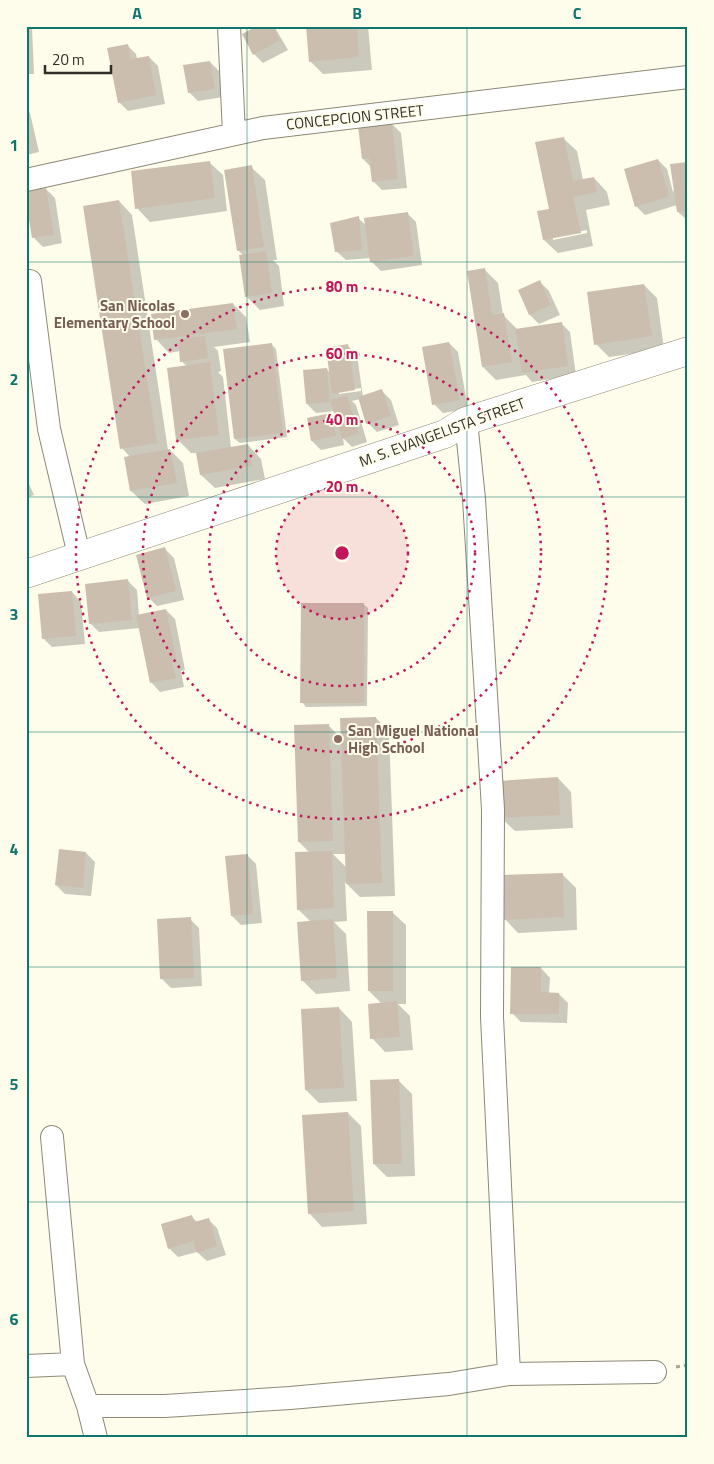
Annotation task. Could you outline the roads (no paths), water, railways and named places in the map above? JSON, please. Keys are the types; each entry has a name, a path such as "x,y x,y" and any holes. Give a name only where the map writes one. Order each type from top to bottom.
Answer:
{"street":[{"path":"229,26 234,134"},
{"name":"CONCEPCION STREET","path":"26,180 263,128 688,77"},
{"path":"30,281 50,429 79,555"},
{"name":"M. S. EVANGELISTA STREET","path":"26,574 445,434 466,421 688,351"},
{"path":"466,421 475,509 494,809 492,1017 509,1374"},
{"path":"52,1138 73,1364 88,1406 96,1438"},
{"path":"26,1366 73,1364"},
{"path":"88,1406 165,1406 290,1398 449,1384 509,1374 655,1372"}],"place":[{"name":"San Nicolas Elementary School","path":"185,314"},
{"name":"San Miguel National High School","path":"338,739"}]}
